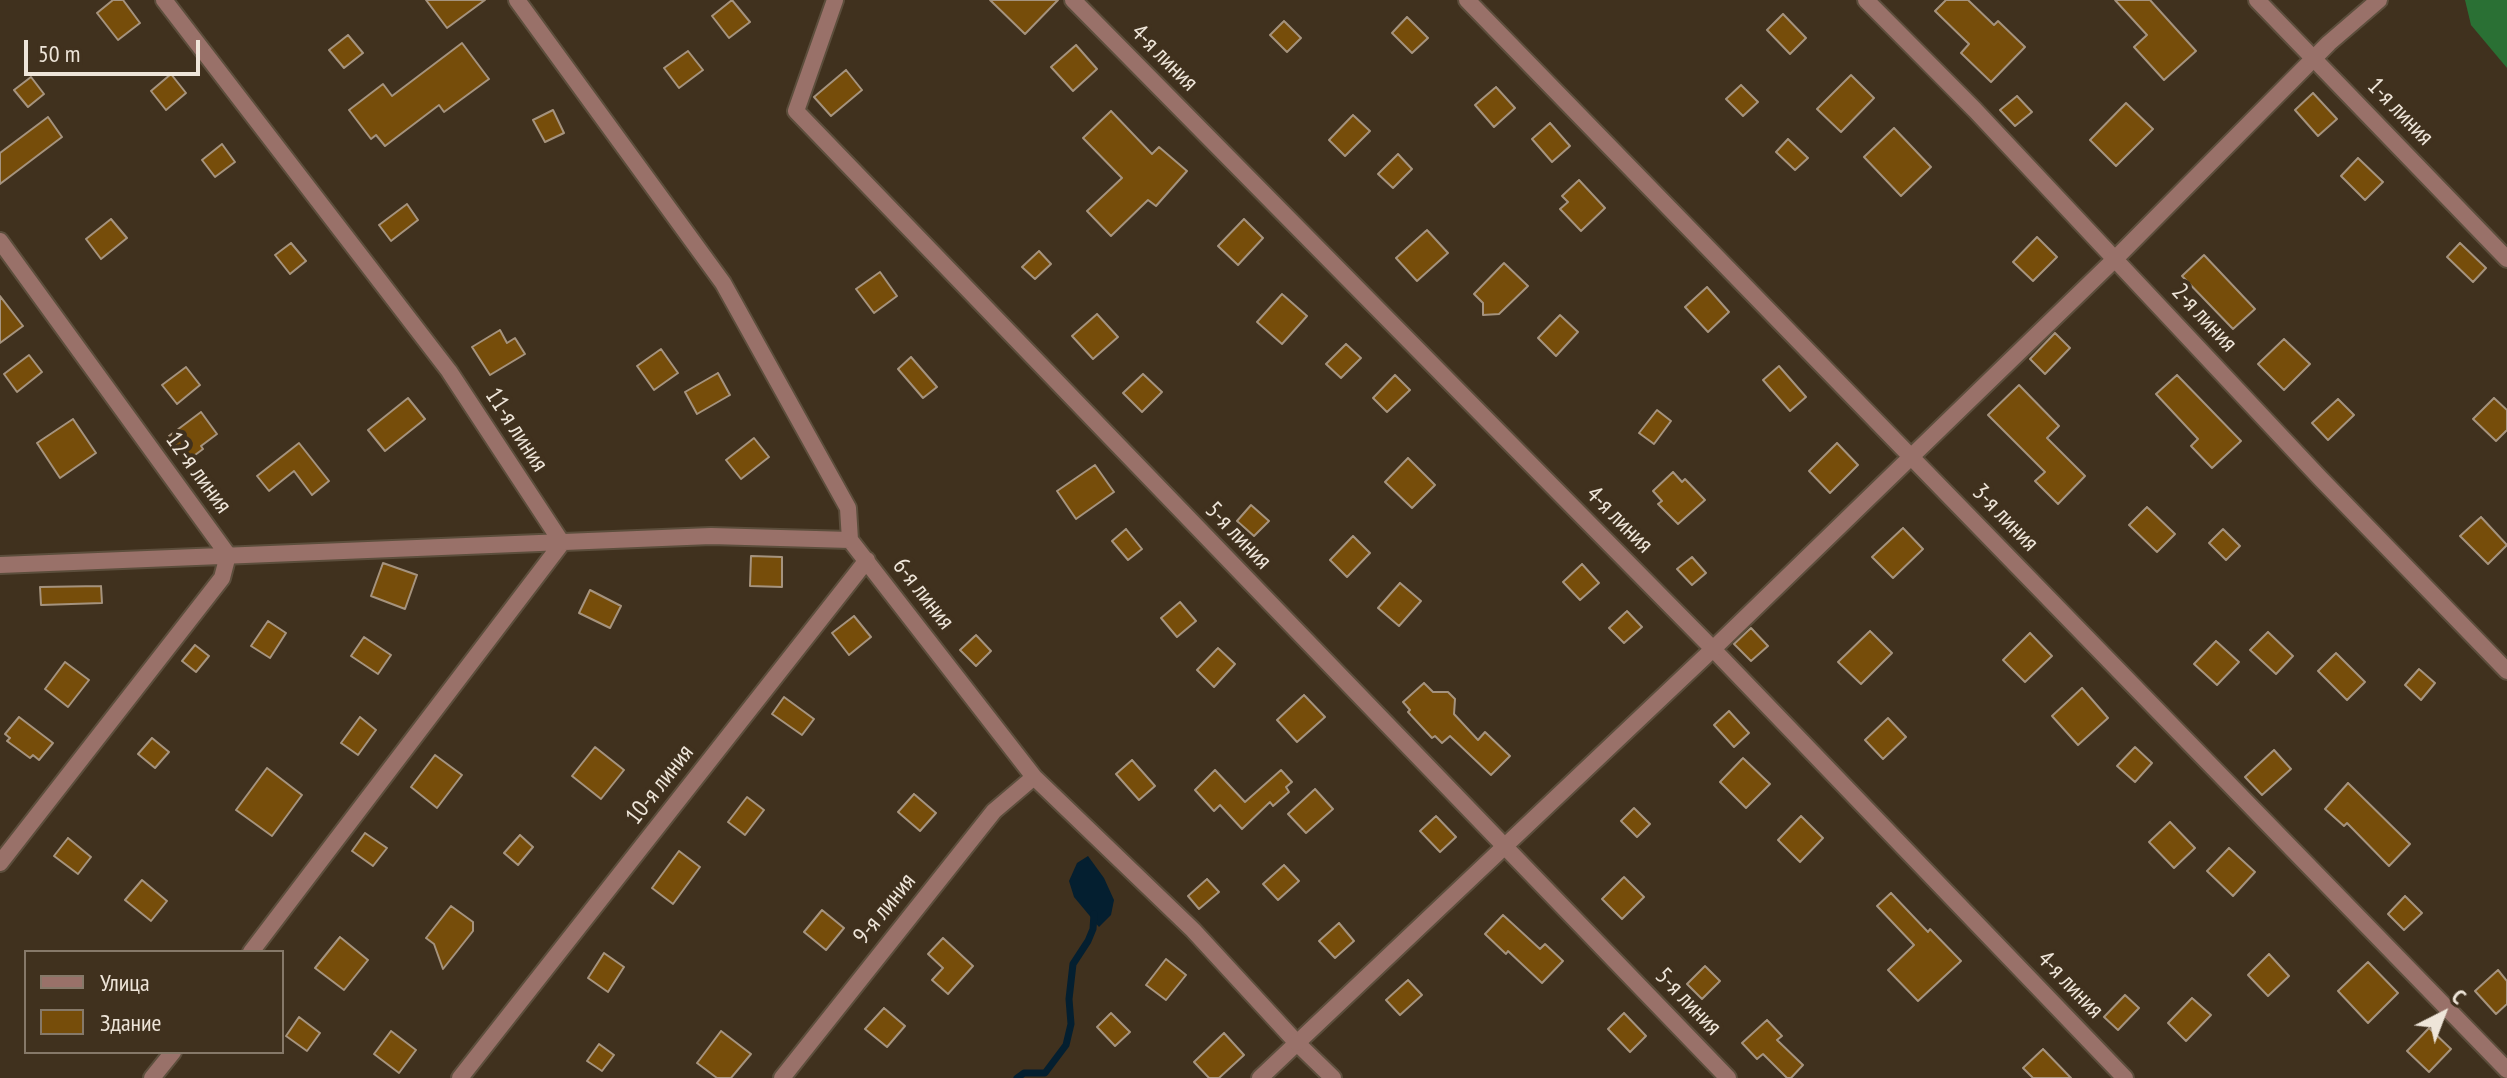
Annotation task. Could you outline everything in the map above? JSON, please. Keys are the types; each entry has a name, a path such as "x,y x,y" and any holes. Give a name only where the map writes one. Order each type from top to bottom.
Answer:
{"street":[{"name":"11-я линия","path":"164,0 449,371 562,543"},
{"path":"0,565 711,536 850,540 848,508 723,283 517,0"},
{"name":"5-я линия","path":"835,0 796,111 1728,1078"},
{"name":"4-я линия","path":"1073,0 1713,649 2125,1078"},
{"name":"3-я линия","path":"1467,0 2507,1070"},
{"name":"2-я линия","path":"1866,0 1975,110 2320,478 2507,671"},
{"name":"1-я линия","path":"2257,0 2507,259"},
{"path":"1260,1078 1713,649 2116,258 2329,43 2379,0"},
{"name":"12-я линия","path":"0,241 228,555"},
{"name":"6-я линия","path":"850,540 1034,777 1193,930 1333,1078"},
{"path":"253,950 562,543"},
{"path":"0,863 222,578 228,555"},
{"name":"10-я линия","path":"460,1078 867,560"},
{"name":"9-я линия","path":"782,1078 994,811 1034,777"},
{"path":"152,1078 171,1054"}],"green space":[{"path":"2465,0 2507,0 2507,68 2471,25"}],"water":[{"path":"1088,856 1104,878 1114,900 1111,915 1099,927 1074,897 1069,881 1077,863"}],"building":[{"path":"113,0 123,0 140,23 118,40 97,13"},
{"path":"426,0 485,0 447,28"},
{"path":"732,0 750,22 729,38 712,16"},
{"path":"990,0 1058,0 1025,34"},
{"path":"1946,0 1968,0 1994,25 1998,21 2025,47 1991,82 1961,53 1969,44 1935,11"},
{"path":"2115,0 2150,0 2196,51 2164,80 2134,47 2147,35"},
{"path":"1783,14 1806,38 1790,54 1767,30"},
{"path":"1407,17 1428,38 1412,53 1392,33"},
{"path":"1284,21 1301,38 1287,52 1270,35"},
{"path":"348,35 363,53 344,68 329,50"},
{"path":"462,43 489,79 444,112 439,105 385,146 376,135 371,139 349,110 383,84 392,96"},
{"path":"1076,45 1097,69 1073,91 1051,67"},
{"path":"688,51 703,70 679,88 664,68"},
{"path":"846,70 862,90 831,116 814,97"},
{"path":"171,74 186,93 166,110 151,91"},
{"path":"1851,75 1874,98 1841,132 1817,109"},
{"path":"31,77 44,94 28,107 14,90"},
{"path":"1741,85 1758,102 1743,116 1726,99"},
{"path":"1496,87 1515,108 1494,127 1475,105"},
{"path":"2313,93 2337,119 2318,136 2295,110"},
{"path":"2017,96 2032,112 2015,126 2000,110"},
{"path":"2126,103 2153,129 2116,166 2090,140"},
{"path":"553,110 564,133 545,142 533,120"},
{"path":"1111,111 1152,154 1159,147 1187,171 1156,206 1148,200 1111,236 1087,211 1122,178 1083,138"},
{"path":"1353,115 1370,131 1345,156 1329,140"},
{"path":"48,117 62,137 0,184 0,153"},
{"path":"1550,123 1570,146 1552,162 1532,139"},
{"path":"1894,128 1931,167 1901,196 1864,157"},
{"path":"1788,139 1808,158 1795,170 1776,152"},
{"path":"222,144 235,162 215,177 202,160"},
{"path":"1398,154 1412,169 1393,188 1378,174"},
{"path":"2358,158 2383,182 2365,200 2341,176"},
{"path":"1579,180 1605,208 1581,231 1560,209 1568,202 1562,196"},
{"path":"407,204 418,220 391,241 379,225"},
{"path":"111,219 127,238 101,259 86,239"},
{"path":"1244,219 1263,238 1238,265 1218,246"},
{"path":"1427,230 1448,253 1417,281 1396,258"},
{"path":"2037,237 2057,257 2033,281 2013,262"},
{"path":"291,243 306,261 290,274 275,255"},
{"path":"2460,243 2486,268 2473,282 2447,257"},
{"path":"1039,251 1051,264 1035,279 1022,267"},
{"path":"2204,255 2255,309 2233,329 2182,276"},
{"path":"1504,263 1528,286 1499,314 1483,315 1483,303 1474,294"},
{"path":"880,272 897,296 874,313 856,289"},
{"path":"1707,287 1729,312 1708,332 1685,307"},
{"path":"1282,294 1307,316 1282,344 1257,322"},
{"path":"0,296 23,326 0,343"},
{"path":"1097,314 1118,337 1093,359 1072,336"},
{"path":"1560,315 1578,332 1556,356 1538,338"},
{"path":"500,330 507,343 515,338 525,354 490,375 472,347"},
{"path":"2055,333 2070,348 2045,374 2030,359"},
{"path":"2284,339 2310,364 2284,390 2258,364"},
{"path":"1346,344 1361,358 1341,378 1326,364"},
{"path":"661,349 678,373 654,390 637,366"},
{"path":"29,355 42,372 17,392 4,374"},
{"path":"911,357 937,387 923,398 898,369"},
{"path":"1779,366 1806,397 1790,411 1763,380"},
{"path":"186,367 200,385 177,404 162,385"},
{"path":"718,373 730,395 697,414 685,392"},
{"path":"1143,374 1162,392 1142,412 1123,393"},
{"path":"1395,375 1410,390 1387,412 1373,398"},
{"path":"2177,375 2241,441 2212,468 2191,446 2198,439 2156,394"},
{"path":"2019,385 2059,426 2047,438 2085,476 2058,504 2035,481 2045,472 1988,415"},
{"path":"408,398 425,419 385,451 368,430"},
{"path":"2494,398 2507,410 2507,430 2496,441 2473,419"},
{"path":"2338,399 2354,415 2328,440 2312,423"},
{"path":"1657,410 1671,421 1654,444 1639,433"},
{"path":"201,412 217,434 187,461 169,436"},
{"path":"73,419 96,453 60,478 37,443"},
{"path":"754,438 769,457 741,479 726,460"},
{"path":"299,443 329,481 312,495 294,471 269,491 257,476"},
{"path":"1837,443 1858,465 1830,493 1809,471"},
{"path":"1408,458 1435,485 1412,508 1385,482"},
{"path":"1095,465 1114,492 1076,519 1057,491"},
{"path":"1673,472 1682,482 1685,479 1705,500 1678,524 1658,504 1662,501 1653,491"},
{"path":"1251,505 1269,521 1254,536 1237,521"},
{"path":"2147,507 2175,534 2157,552 2129,525"},
{"path":"2481,517 2507,545 2488,564 2460,536"},
{"path":"1903,528 1923,549 1893,578 1872,557"},
{"path":"1126,529 1142,549 1128,560 1112,541"},
{"path":"2223,529 2240,546 2226,560 2209,543"},
{"path":"1353,536 1370,553 1347,577 1330,560"},
{"path":"751,556 782,557 782,587 750,586"},
{"path":"1692,557 1706,573 1692,585 1677,569"},
{"path":"383,563 417,575 405,609 371,596"},
{"path":"1582,564 1599,583 1580,600 1563,582"},
{"path":"1400,583 1421,601 1399,626 1378,608"},
{"path":"101,586 102,603 41,605 40,587"},
{"path":"590,590 621,606 610,628 579,613"},
{"path":"1180,602 1196,621 1177,637 1161,618"},
{"path":"1627,611 1642,627 1624,643 1609,628"},
{"path":"854,616 871,637 849,655 832,633"},
{"path":"268,621 286,633 270,658 251,646"},
{"path":"1751,628 1768,646 1751,661 1734,644"},
{"path":"1870,631 1892,653 1861,684 1838,662"},
{"path":"2268,632 2293,656 2276,674 2250,650"},
{"path":"2030,633 2052,656 2025,682 2003,660"},
{"path":"976,635 991,651 976,666 960,650"},
{"path":"364,637 391,655 378,674 351,656"},
{"path":"2216,641 2239,662 2217,685 2194,664"},
{"path":"195,645 209,656 196,672 182,661"},
{"path":"1218,648 1235,664 1214,687 1197,670"},
{"path":"2336,653 2365,682 2347,700 2318,671"},
{"path":"65,662 89,680 68,707 45,689"},
{"path":"2419,669 2435,683 2421,700 2405,685"},
{"path":"1424,683 1433,692 1448,692 1455,699 1454,714 1478,740 1485,732 1510,756 1491,775 1450,736 1442,743 1435,736 1432,738 1408,712 1410,710 1403,702"},
{"path":"2082,688 2108,718 2078,745 2052,716"},
{"path":"1304,695 1325,717 1297,742 1277,720"},
{"path":"784,697 814,719 802,735 772,714"},
{"path":"1729,711 1749,733 1734,747 1714,725"},
{"path":"19,717 53,743 39,760 33,755 30,758 7,741 10,738 5,734"},
{"path":"360,717 376,730 358,755 341,743"},
{"path":"1888,718 1906,737 1883,759 1865,740"},
{"path":"152,738 169,752 155,768 138,754"},
{"path":"595,747 624,770 601,799 572,776"},
{"path":"2135,747 2152,763 2135,782 2117,766"},
{"path":"2274,750 2291,769 2262,795 2245,777"},
{"path":"435,755 462,775 437,808 411,787"},
{"path":"1743,758 1770,784 1746,808 1720,782"},
{"path":"1132,760 1155,786 1139,800 1116,774"},
{"path":"267,768 302,795 272,836 236,810"},
{"path":"1215,770 1245,802 1281,770 1292,782 1286,787 1289,792 1273,806 1270,802 1242,829 1220,805 1214,811 1195,790"},
{"path":"2348,783 2410,844 2389,866 2347,823 2344,826 2325,809"},
{"path":"1315,789 1333,809 1306,833 1288,814"},
{"path":"914,794 936,813 920,831 898,812"},
{"path":"747,797 764,810 745,835 728,822"},
{"path":"1634,808 1650,824 1637,837 1621,821"},
{"path":"1436,816 1456,837 1440,852 1420,831"},
{"path":"1801,816 1823,838 1800,862 1778,840"},
{"path":"2170,822 2195,848 2174,868 2149,842"},
{"path":"365,833 387,848 373,866 352,851"},
{"path":"520,835 533,847 518,865 504,853"},
{"path":"68,838 91,857 78,874 54,856"},
{"path":"2229,848 2255,872 2233,896 2207,871"},
{"path":"679,851 700,867 673,904 652,888"},
{"path":"1284,865 1299,881 1278,900 1263,884"},
{"path":"1624,877 1644,897 1622,919 1602,899"},
{"path":"1207,879 1219,892 1199,909 1188,896"},
{"path":"142,880 167,901 151,921 125,900"},
{"path":"1891,893 1961,961 1918,1001 1888,970 1914,945 1877,906"},
{"path":"2405,896 2422,913 2404,930 2388,914"},
{"path":"451,906 473,922 473,931 443,969 434,944 426,938"},
{"path":"822,910 844,928 826,950 804,932"},
{"path":"1503,915 1540,949 1545,944 1563,961 1542,983 1485,934"},
{"path":"1339,923 1354,941 1335,958 1319,941"},
{"path":"340,937 368,960 344,990 315,968"},
{"path":"943,938 973,966 948,994 932,980 943,968 928,954"},
{"path":"604,953 624,967 608,992 588,978"},
{"path":"2269,954 2289,976 2268,996 2248,975"},
{"path":"1166,959 1186,975 1166,1000 1146,985"},
{"path":"2368,962 2398,993 2368,1023 2338,991"},
{"path":"1705,966 1720,981 1702,999 1687,984"},
{"path":"2498,970 2507,981 2507,1004 2496,1014 2475,991"},
{"path":"1408,980 1422,995 1400,1015 1386,1000"},
{"path":"2125,995 2139,1008 2118,1030 2104,1017"},
{"path":"2192,998 2211,1015 2186,1041 2168,1023"},
{"path":"884,1008 905,1026 887,1047 865,1029"},
{"path":"1111,1013 1130,1032 1115,1046 1097,1027"},
{"path":"1624,1013 1646,1036 1630,1052 1608,1029"},
{"path":"299,1017 320,1033 307,1051 286,1036"},
{"path":"1767,1020 1782,1036 1777,1040 1803,1065 1791,1078 1787,1078 1763,1054 1757,1059 1742,1043"},
{"path":"2429,1028 2451,1049 2429,1072 2407,1051"},
{"path":"391,1031 416,1050 399,1073 374,1054"},
{"path":"721,1031 751,1054 731,1078 717,1078 697,1063"},
{"path":"1224,1033 1244,1055 1219,1078 1209,1078 1194,1062"},
{"path":"599,1044 614,1055 602,1071 587,1061"},
{"path":"2043,1049 2071,1078 2033,1078 2023,1068"}],"waterway":[{"path":"1017,1078 1024,1073 1045,1073 1066,1045 1071,1024 1069,999 1073,964 1088,941 1094,914"}]}
